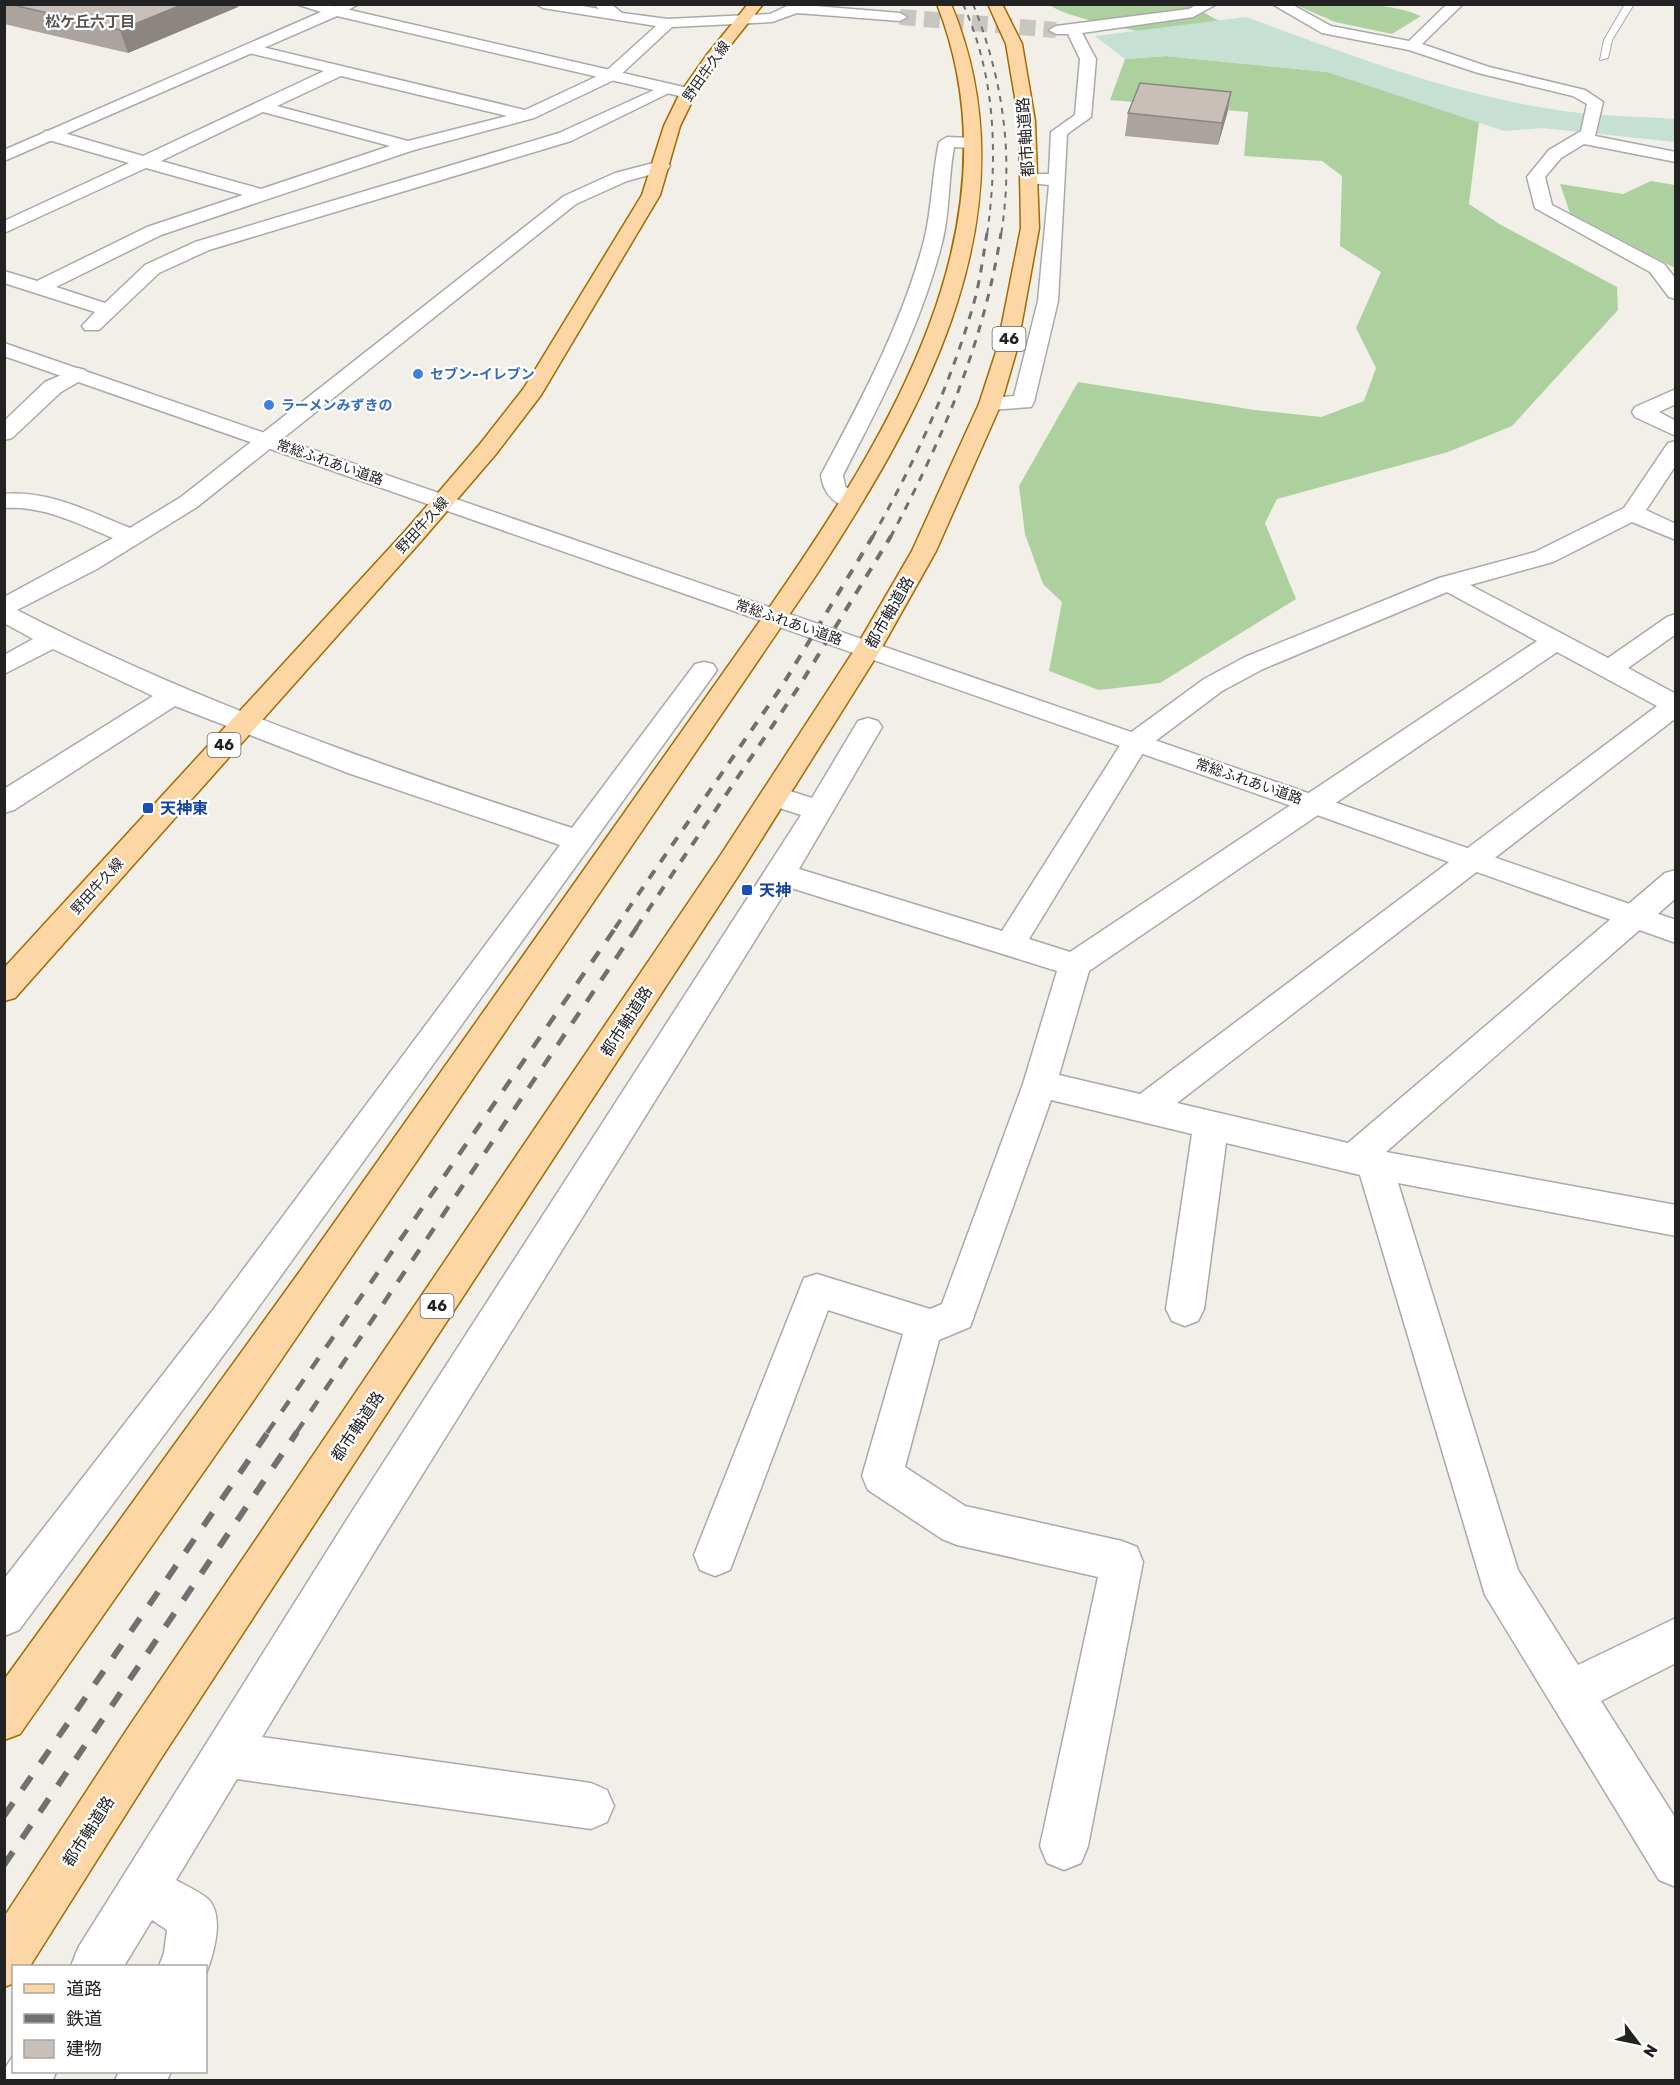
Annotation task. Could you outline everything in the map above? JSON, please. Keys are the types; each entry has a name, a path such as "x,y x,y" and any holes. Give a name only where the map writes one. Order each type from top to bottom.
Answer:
{"main road":[{"name":"野田牛久線","path":"4,989 443,502 488,449 532,390 651,195 672,126 679,91 711,59 756,4"},
{"path":"4,1718 275,1340 776,617 811,566 894,432 926,363 950,298 964,247 970,197 969,77 944,4"},
{"name":"都市軸道路","path":"4,1962 144,1744 509,1199 774,796 868,649 924,551 990,404 1007,349 1030,228 1027,121 1014,44 995,4"}],"street":[{"path":"303,4 332,13 679,91"},
{"path":"4,156 352,4"},
{"path":"543,4 668,23 772,18 800,6 900,17"},
{"path":"601,4 618,17"},
{"path":"990,404 1023,402 1048,301 1058,180 1059,132 1083,117 1088,59 1064,30 1193,13 1210,4"},
{"path":"1279,4 1327,30 1412,46 1484,70 1579,93 1595,102 1589,134 1555,154 1536,177 1544,208 1657,268 1676,293"},
{"path":"1412,46 1456,4"},
{"path":"39,288 154,231 408,146 528,116 610,76 668,23"},
{"path":"250,49 585,129"},
{"path":"4,228 340,70"},
{"path":"92,326 152,269 202,246 585,129 679,91"},
{"path":"262,107 408,146"},
{"path":"51,135 261,195"},
{"path":"1581,138 1676,157"},
{"path":"851,501 834,489 832,475 893,359 917,299 934,239 947,142 971,143"},
{"path":"4,607 133,538 189,502 570,200 621,177 661,166"},
{"path":"1028,178 1058,180"},
{"path":"4,277 108,310"},
{"name":"常総ふれあい道路","path":"4,349 1313,803 1676,932"},
{"path":"5,432 53,387 78,374"},
{"path":"1676,395 1643,411 1676,430"},
{"path":"1010,944 1136,742 1213,684 1254,663 1448,583 1544,557 1632,513 1676,448"},
{"path":"4,501 21,500 50,506 133,538"},
{"path":"1632,513 1676,533"},
{"path":"1145,1109 1675,705 1448,583"},
{"path":"4,613 52,639 172,696 243,724 577,840"},
{"path":"1609,669 1676,622"},
{"path":"4,666 52,639"},
{"path":"1064,1846 1122,1562 957,1525 882,1476 923,1329 957,1315 1040,1084 1076,965 1092,951 1555,640"},
{"path":"4,1615 418,1060 615,787 704,670"},
{"path":"4,802 172,696"},
{"path":"97,1965 372,1517 781,874 868,727"},
{"path":"615,787 650,797"},
{"path":"774,796 818,810"},
{"path":"781,874 1076,965"},
{"path":"1364,1162 1676,881"},
{"path":"418,1060 457,1077"},
{"path":"1040,1084 1364,1162 1676,1221"},
{"path":"1185,1309 1211,1125"},
{"path":"1364,1162 1500,1580 1674,1859"},
{"path":"715,1555 817,1290 932,1326"},
{"path":"1570,1693 1676,1641"},
{"path":"226,1755 591,1806"},
{"path":"145,1887 192,1918 189,1953 184,1965"}],"lane":[{"path":"1603,58 1608,40 1630,4"}],"green space":[{"path":"1050,5 1190,5 1223,23 1197,36 1177,37 1095,22"},
{"path":"1296,5 1375,5 1421,16 1392,34 1335,22"},
{"path":"1246,17 1399,71 1477,94 1572,112 1675,119 1675,142 1542,128 1504,131 1328,72 1166,56 1125,59 1095,36"},
{"path":"1166,56 1328,72 1479,122 1469,204 1501,225 1617,287 1618,310 1512,426 1448,452 1277,499 1265,523 1296,599 1160,683 1099,690 1049,671 1062,602 1043,584 1025,534 1019,486 1078,382 1255,410 1321,417 1364,401 1376,368 1356,328 1381,272 1340,246 1342,176 1322,161 1244,156 1248,112 1110,100 1125,59"},
{"path":"1651,181 1675,185 1675,268 1570,213 1560,184 1623,194"}],"building":[{"path":"9,4 184,4 120,30"},
{"path":"1140,83 1231,92 1222,123 1128,113"}],"tunnel":[{"path":"900,17 1056,30"}],"railway":[{"path":"963,4 982,60 992,117 993,176 987,235"},
{"path":"973,4 992,60 1003,118 1006,176 1001,235"},
{"path":"872,538 916,454 942,396 975,297 987,233"},
{"path":"890,538 927,465 959,390 984,313 1001,233"},
{"path":"615,928 782,686 873,536"},
{"path":"636,928 800,685 891,536"},
{"path":"267,1433 616,927"},
{"path":"296,1433 637,927"},
{"path":"4,1816 268,1432"},
{"path":"4,1865 297,1432"}],"place":[{"name":"セブン-イレブン","path":"418,374"},
{"name":"ラーメンみずきの","path":"269,405"},
{"name":"天神東","path":"148,808"},
{"name":"天神","path":"747,890"}],"district":[{"name":"松ケ丘六丁目","path":"90,22"}]}
